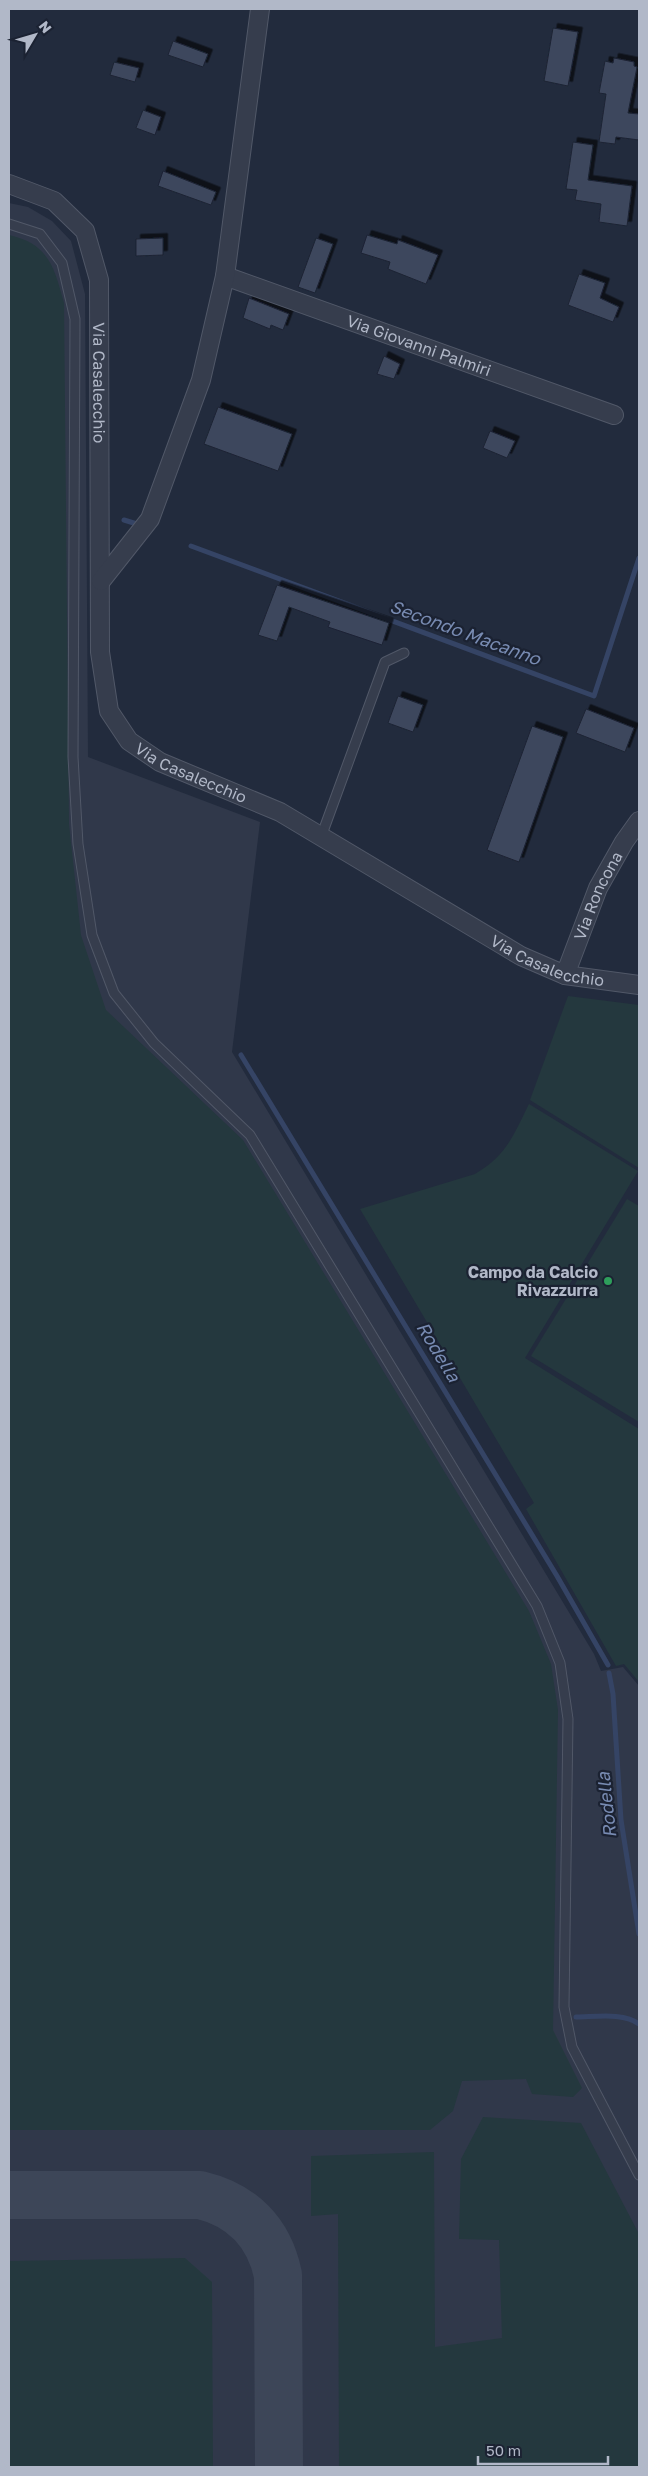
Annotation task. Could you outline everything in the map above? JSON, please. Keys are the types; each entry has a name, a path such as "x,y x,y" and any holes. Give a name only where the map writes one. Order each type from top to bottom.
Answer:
{"street":[{"path":"101,581 150,519 201,380 225,276 260,9"},
{"name":"Via Casalecchio","path":"9,184 54,201 86,230 100,280 100,652 109,711 129,741 160,762 280,812 521,956 565,975 639,985"},
{"name":"Via Giovanni Palmiri","path":"225,276 614,415"},
{"name":"Via Roncona","path":"565,975 598,888 624,842 639,821"}],"lane":[{"path":"9,224 40,234 62,262 74,319 73,757 78,844 92,935 114,993 154,1043 250,1135 537,1606 560,1662 568,1719 564,2007 572,2047 639,2175"},
{"path":"321,837 384,662 404,653"}],"shaded area":[{"path":"9,203 28,207 52,221 71,241 85,294 88,757 260,822 232,1052 594,1654 601,1671 623,1667 639,1686 639,2467 9,2467"},
{"path":"9,235 33,244 48,259 57,278 64,303 69,824 81,935 106,1010 243,1140 529,1611 551,1664 558,1710 553,2030 582,2088 573,2097 532,2094 526,2079 462,2081 453,2111 430,2130 9,2130"},
{"path":"568,996 639,1005 639,1168 530,1100"},
{"path":"529,1104 638,1171 525,1358 639,1429 639,1682 624,1664 616,1666 526,1509 534,1503 360,1209 475,1174 495,1160 502,1152"},
{"name":"Campo da Calcio Rivazzurra","path":"627,1199 639,1206 639,1422 531,1356"},
{"path":"483,2117 581,2123 639,2234 639,2467 339,2467 338,2214 311,2216 311,2156 434,2152 435,2347 502,2338 499,2240 459,2239 461,2159"},
{"path":"185,2258 212,2282 213,2467 9,2467 9,2261"}],"building":[{"path":"553,28 578,32 568,86 544,81"},
{"path":"173,41 208,54 203,67 168,55"},
{"path":"614,58 634,62 634,66 637,67 628,113 639,114 639,140 616,137 615,144 599,142 606,94 599,93 605,61 613,63"},
{"path":"114,62 139,68 135,82 110,75"},
{"path":"143,110 161,117 155,135 136,128"},
{"path":"573,142 593,145 588,180 632,186 627,226 599,222 601,204 575,200 577,190 566,189"},
{"path":"163,171 216,192 211,205 158,186"},
{"path":"367,235 397,244 398,240 438,255 426,284 388,269 390,262 361,253"},
{"path":"163,238 163,255 136,256 136,239"},
{"path":"316,238 333,244 315,293 298,287"},
{"path":"579,274 605,283 600,298 619,307 613,322 568,305"},
{"path":"249,298 289,314 283,330 271,325 270,329 243,318"},
{"path":"384,356 400,364 394,379 377,374"},
{"path":"218,407 292,434 278,471 204,444"},
{"path":"490,431 515,441 507,458 483,448"},
{"path":"277,585 389,623 382,645 328,627 330,622 289,607 277,641 258,635"},
{"path":"398,696 423,705 413,732 388,723"},
{"path":"586,709 634,728 625,752 576,733"},
{"path":"532,726 563,737 519,862 487,850"}],"waterway":[{"name":"Secondo Macanno","path":"124,520 137,524"},
{"name":"Secondo Macanno","path":"191,546 594,696 639,558"},
{"name":"Rodella","path":"241,1055 557,1576 608,1665"},
{"name":"Rodella","path":"609,1673 613,1694 621,1820 639,1934"},
{"name":"Rodella","path":"576,2017 617,2017 633,2020 639,2024"}],"taxiway":[{"path":"9,2195 200,2195 229,2206 241,2213 251,2223 268,2246 278,2275 279,2467"}],"place":[{"name":"Campo da Calcio Rivazzurra","path":"608,1281"}]}
